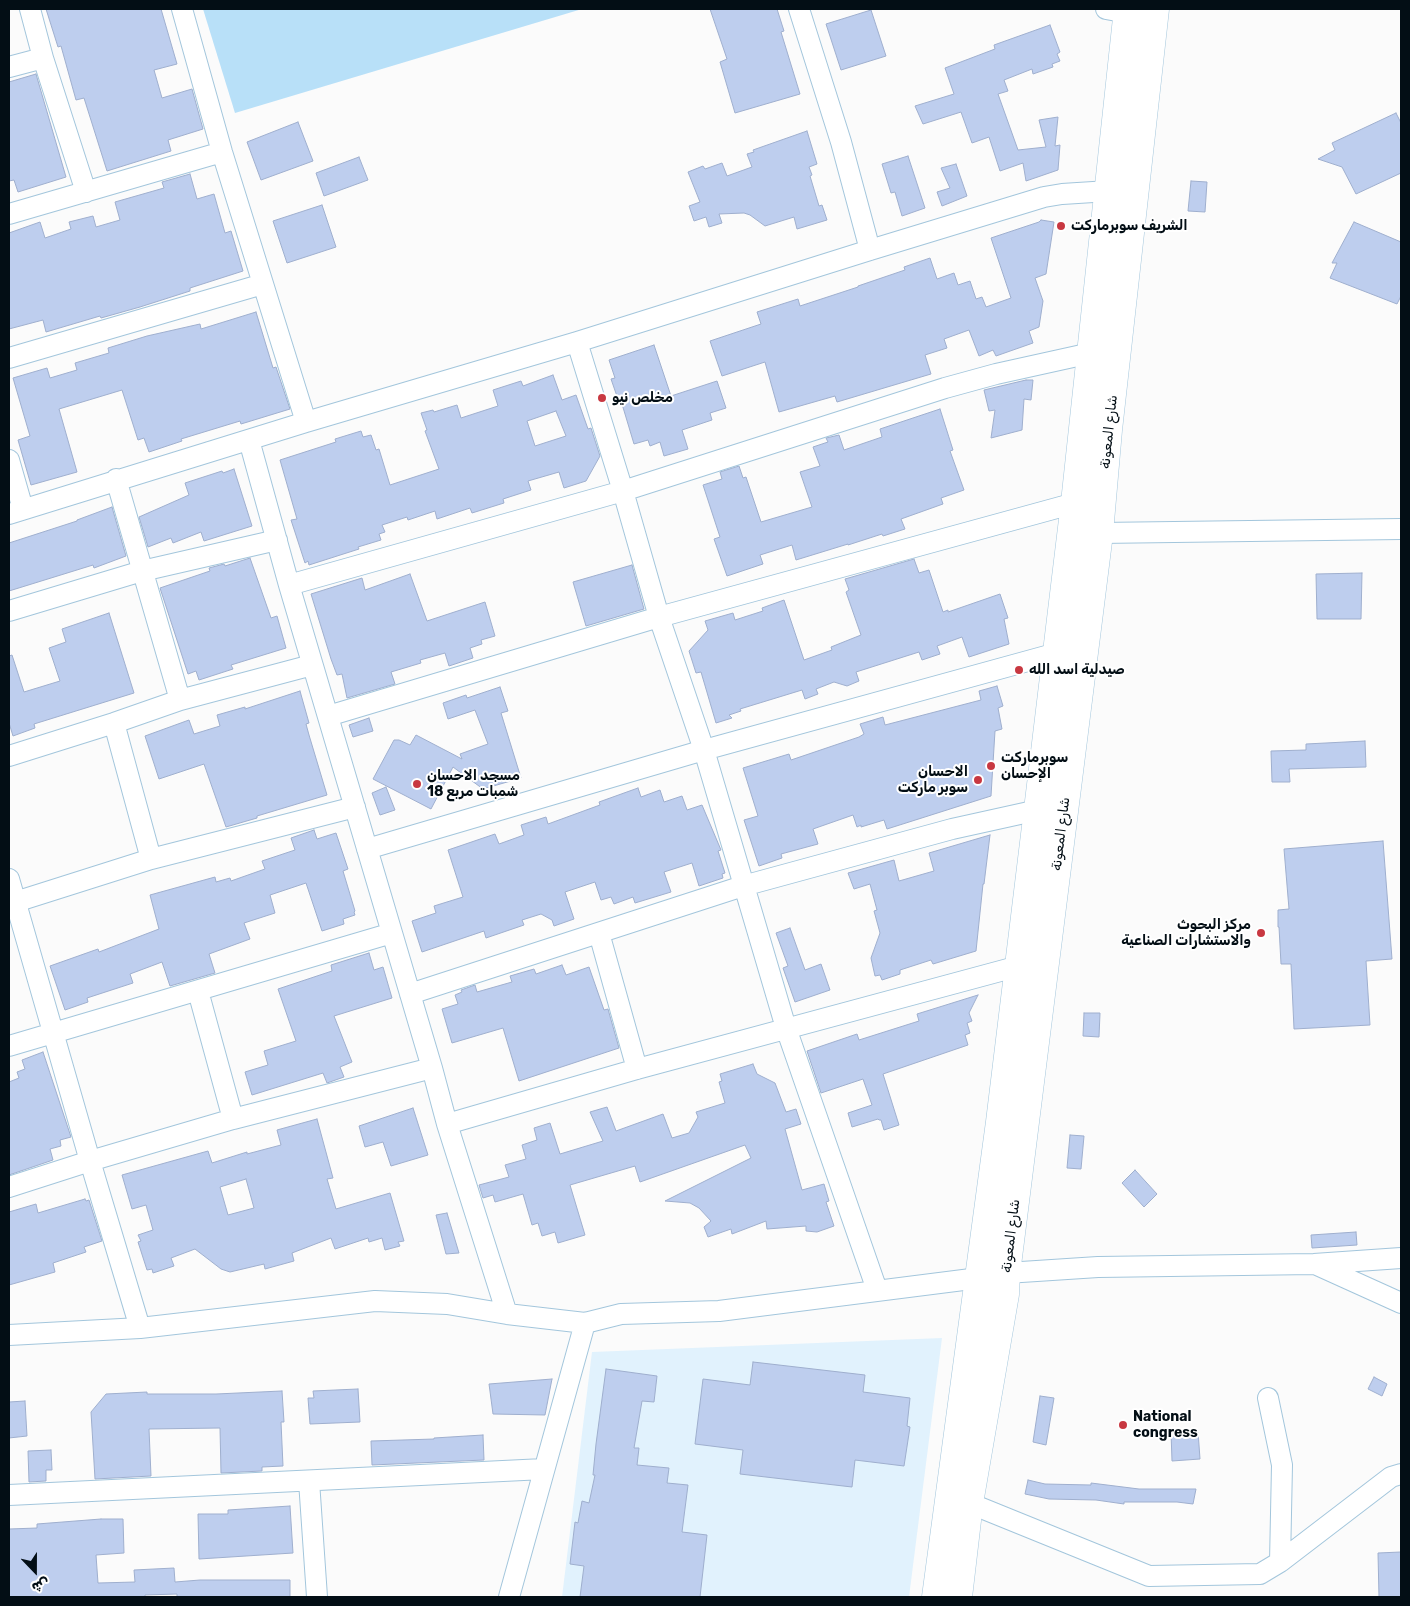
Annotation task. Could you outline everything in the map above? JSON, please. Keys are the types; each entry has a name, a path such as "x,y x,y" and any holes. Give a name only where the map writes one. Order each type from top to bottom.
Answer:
{"highway":[{"name":"شارع المعونة","path":"958,1597 969,1503 1005,1294 1006,1273 1099,534 1109,420 1155,9"},
{"name":"شارع المعونة","path":"936,1597 1019,966 1075,503 1109,191 1121,10"}],"street":[{"path":"30,9 42,58 86,192"},
{"path":"182,9 222,152 306,422"},
{"path":"800,9 841,142 870,250"},
{"path":"9,67 42,58"},
{"path":"9,214 222,152"},
{"path":"9,460 16,511 116,479 577,342 1044,197 1109,191"},
{"path":"9,358 263,284"},
{"path":"577,342 623,491 659,617 704,750 786,1028 877,1290"},
{"path":"289,585 623,491 945,388 1091,352"},
{"path":"249,440 312,665 447,1124 507,1314"},
{"path":"116,479 180,700"},
{"path":"328,716 659,617 1075,503"},
{"path":"1099,534 1401,529"},
{"path":"9,611 142,571 277,540"},
{"path":"367,849 704,750 1057,653"},
{"path":"9,756 114,724 180,700 312,665"},
{"path":"114,724 151,859"},
{"path":"12,903 151,859 354,807"},
{"path":"410,994 743,886 952,829 1038,810"},
{"path":"9,879 12,903 140,1328"},
{"path":"9,1046 392,933"},
{"path":"599,933 637,1069"},
{"path":"447,1124 637,1069 1019,966"},
{"path":"198,991 233,1119"},
{"path":"9,1187 233,1119 432,1068"},
{"path":"9,1335 140,1328 375,1301 446,1304 507,1314 585,1323 621,1314 719,1311 1006,1273 1098,1267 1314,1264 1401,1258"},
{"path":"1314,1264 1401,1303"},
{"path":"509,1597 585,1323"},
{"path":"1268,1398 1282,1465 1280,1562"},
{"path":"9,1495 544,1469"},
{"path":"969,1503 1149,1576 1260,1574 1280,1562 1391,1477 1401,1474"},
{"path":"309,1481 317,1597"}],"shaded area":[{"path":"203,9 582,9 235,113"},
{"path":"942,1338 909,1597 562,1597 592,1352"}],"building":[{"path":"46,9 161,9 177,64 154,70 162,98 192,89 203,129 168,140 171,151 107,171 84,98 76,100 61,46 58,47"},
{"path":"710,9 777,9 784,31 781,32 800,94 735,113 720,62 727,59"},
{"path":"871,10 886,56 841,70 826,24"},
{"path":"1050,25 1060,52 1057,54 1060,61 1052,64 1053,67 1033,74 1032,69 1004,80 1008,91 998,94 1018,150 1046,147 1039,120 1058,117 1055,146 1060,145 1058,170 1026,181 1023,163 1000,171 989,137 972,143 961,112 923,124 915,106 954,94 945,68 995,49 994,45"},
{"path":"36,74 66,177 18,192 14,180 9,181 9,82"},
{"path":"1396,113 1401,123 1401,173 1356,194 1342,167 1318,159 1335,150 1332,143"},
{"path":"298,122 313,161 261,180 247,142"},
{"path":"807,131 817,164 809,167 812,175 810,176 819,206 822,205 827,220 797,229 794,217 765,226 744,213 719,214 722,223 709,227 706,217 694,221 689,206 700,202 688,172 703,166 705,169 722,163 727,176 752,167 747,154 754,152 753,150"},
{"path":"908,156 925,208 902,216 895,192 891,193 882,164"},
{"path":"359,157 368,180 324,196 316,173"},
{"path":"956,164 967,196 942,206 937,192 950,188 941,168"},
{"path":"190,174 197,199 214,194 225,233 231,231 243,271 140,307 101,318 100,316 46,332 43,320 9,329 9,233 40,222 45,238 71,229 69,222 93,216 96,227 120,220 115,202 164,188 162,182"},
{"path":"1191,181 1207,182 1205,212 1188,211"},
{"path":"322,205 336,247 287,263 273,221"},
{"path":"1041,220 1054,222 1046,274 1035,278 1043,301 1039,327 1029,331 1033,343 996,356 993,350 979,356 969,330 944,339 947,348 925,355 931,374 837,402 835,396 779,412 765,362 722,376 710,341 761,324 757,312 798,299 800,306 905,270 904,267 930,258 937,279 954,273 958,285 970,281 976,299 982,297 986,307 1011,298 991,238"},
{"path":"1354,222 1401,242 1401,296 1397,304 1330,278 1337,263 1332,263"},
{"path":"256,312 273,368 276,367 290,409 241,424 240,421 181,439 182,441 149,452 144,438 138,440 122,390 59,409 77,472 31,485 18,440 30,436 13,378 47,368 50,378 77,370 75,363 109,353 108,348 147,336 200,324 201,329"},
{"path":"654,345 671,396 717,381 726,408 710,413 712,420 682,430 688,449 664,456 660,442 650,446 648,440 634,444 622,404 620,405 611,379 615,378 609,360"},
{"path":"553,375 562,400 576,395 588,429 591,428 600,456 586,481 564,488 559,472 528,481 531,490 503,499 504,503 472,513 470,508 437,519 435,511 408,520 407,517 382,525 385,532 379,534 381,540 309,565 308,561 305,563 291,520 297,519 280,460 336,442 335,439 361,431 363,437 371,435 376,450 379,449 390,485 439,469 425,431 427,430 421,413 433,410 434,412 457,405 461,418 498,406 493,390 521,381 523,386","holes":["556,411 566,436 535,446 527,421"]},
{"path":"1033,380 1031,400 1024,399 1022,430 991,438 995,410 989,411 984,390"},
{"path":"940,409 953,450 950,451 964,490 941,498 943,504 901,519 905,529 796,560 792,545 760,555 763,564 727,576 714,539 720,537 703,485 722,479 720,472 739,466 743,478 746,477 761,522 812,507 800,472 820,466 813,447 828,442 826,438 839,435 844,450 882,437 880,429"},
{"path":"234,469 252,526 204,541 201,532 173,543 171,538 148,547 139,517 189,495 185,483"},
{"path":"112,507 126,556 94,568 93,565 9,591 9,543 77,521"},
{"path":"250,558 271,618 277,616 286,648 231,665 233,669 199,680 196,671 188,674 160,588 210,571 209,568 224,564 225,566"},
{"path":"914,559 919,573 929,570 943,612 948,610 948,612 1000,594 1008,618 1004,619 1009,644 969,657 962,637 937,646 940,654 922,660 919,652 856,672 859,681 847,686 834,682 816,689 818,694 805,699 802,690 740,709 741,711 729,715 732,718 716,723 701,672 696,673 689,651 708,630 705,621 733,613 735,620 763,611 762,608 784,600 804,660 832,650 831,647 861,635 846,592 849,590 845,579"},
{"path":"632,565 644,609 586,626 573,582"},
{"path":"1362,573 1361,619 1317,619 1316,574"},
{"path":"410,574 427,621 485,602 495,636 481,640 482,644 470,648 473,658 449,666 445,653 420,660 421,663 391,672 395,684 347,698 342,674 337,675 311,594 362,578 365,590"},
{"path":"109,613 134,693 34,724 35,728 13,736 9,723 9,656 12,655 24,692 60,681 49,648 66,642 62,629"},
{"path":"997,686 1003,706 998,708 1002,729 995,731 991,796 887,829 884,820 857,827 853,815 813,829 818,844 781,854 782,858 759,866 744,820 758,816 743,768 789,754 791,760 859,737 864,734 860,724 883,717 885,725 981,700 979,691"},
{"path":"500,687 508,711 501,713 521,778 483,789 453,767 431,809 373,779 394,740 410,745 416,735 462,759 460,754 488,744 475,710 448,719 443,703 466,695 467,698"},
{"path":"300,691 309,723 306,724 327,795 226,827 204,764 159,779 145,736 189,720 194,734 220,726 217,715 245,707 245,709"},
{"path":"369,718 373,731 353,737 349,725"},
{"path":"1365,741 1366,767 1289,769 1290,782 1272,782 1271,751 1306,750 1306,744"},
{"path":"386,787 395,810 380,815 372,793"},
{"path":"638,788 641,797 660,790 664,802 682,796 687,810 702,805 721,850 718,851 725,873 722,874 723,878 699,886 692,863 664,872 671,892 635,903 633,897 614,904 611,897 601,900 595,882 565,892 574,919 554,926 552,920 541,914 522,920 524,925 486,938 484,931 422,952 412,921 436,913 434,906 463,897 448,850 495,834 499,844 524,835 521,825 546,817 548,824 600,805 599,802"},
{"path":"314,830 317,839 336,833 348,869 343,871 355,915 343,919 344,924 322,931 306,883 270,895 275,913 244,923 250,939 209,954 215,973 170,986 162,962 130,974 133,983 87,998 88,1002 65,1010 50,966 98,949 99,952 159,929 150,895 215,877 216,882 230,878 231,881 265,869 262,861 295,850 291,838"},
{"path":"990,835 976,951 933,964 931,960 900,970 900,974 882,980 880,975 875,976 871,958 880,933 874,911 877,910 870,884 854,889 848,873 894,860 899,881 934,871 929,853"},
{"path":"1383,841 1392,959 1366,961 1370,1025 1294,1029 1291,964 1281,964 1278,927 1278,910 1289,909 1284,849"},
{"path":"790,928 805,970 821,964 830,990 795,1002 783,968 788,966 776,933"},
{"path":"369,953 374,970 383,967 392,998 334,1016 352,1062 340,1067 344,1077 327,1083 323,1073 252,1095 245,1072 268,1065 264,1051 296,1041 278,989 332,971 331,965"},
{"path":"562,965 566,975 589,967 604,1010 608,1009 619,1048 519,1081 503,1028 452,1043 442,1009 458,1004 455,995 462,992 461,990 475,985 477,992 512,982 510,976 534,969 536,974"},
{"path":"978,995 969,1013 972,1021 967,1023 970,1033 965,1035 968,1045 883,1074 899,1125 884,1130 881,1120 878,1119 852,1127 848,1113 872,1105 863,1079 821,1093 807,1051 857,1034 859,1040 919,1021 917,1014"},
{"path":"1084,1013 1100,1013 1099,1037 1083,1036"},
{"path":"43,1052 71,1137 60,1140 61,1146 50,1149 53,1160 9,1175 9,1082 19,1078 17,1072 25,1069 22,1060"},
{"path":"753,1064 757,1074 775,1083 786,1112 796,1109 801,1124 785,1129 802,1190 824,1184 829,1201 826,1202 834,1226 817,1232 806,1231 806,1226 767,1229 766,1221 732,1234 731,1229 708,1237 704,1227 711,1221 699,1208 690,1203 665,1201 751,1158 745,1145 640,1182 635,1166 570,1185 585,1235 558,1243 555,1232 542,1236 538,1223 532,1225 523,1194 495,1202 493,1195 483,1198 479,1185 509,1177 505,1165 526,1159 522,1145 537,1140 534,1128 550,1123 560,1154 603,1141 590,1112 607,1107 616,1131 663,1114 672,1138 689,1133 698,1117 696,1112 725,1103 719,1082 722,1081 720,1074"},
{"path":"413,1108 428,1155 391,1166 383,1142 365,1147 359,1126"},
{"path":"317,1119 333,1178 327,1179 336,1209 390,1193 404,1241 398,1242 400,1246 385,1250 382,1238 369,1242 368,1238 335,1249 331,1238 292,1253 294,1261 265,1269 264,1264 230,1272 221,1269 195,1249 171,1258 174,1266 153,1273 152,1269 147,1270 138,1242 141,1241 138,1235 153,1230 146,1205 132,1209 122,1175 208,1151 212,1163 247,1152 247,1154 281,1145 277,1130","holes":["246,1179 254,1208 228,1215 220,1187"]},
{"path":"1070,1135 1084,1136 1081,1169 1067,1168"},
{"path":"1135,1170 1157,1194 1144,1207 1122,1183"},
{"path":"85,1199 86,1201 89,1200 102,1241 84,1247 86,1252 53,1263 55,1272 9,1285 9,1212 36,1204 38,1213"},
{"path":"447,1213 459,1253 446,1254 436,1215"},
{"path":"1356,1232 1357,1245 1312,1248 1311,1235"},
{"path":"753,1362 865,1375 863,1392 910,1398 907,1426 910,1427 904,1466 855,1460 852,1487 740,1474 743,1450 695,1444 703,1379 750,1385"},
{"path":"606,1369 657,1376 654,1402 642,1401 634,1448 639,1448 637,1465 669,1468 667,1483 688,1485 682,1532 707,1535 700,1597 580,1597 584,1566 570,1564 575,1522 578,1523 582,1501 589,1503 595,1475 593,1475 596,1444"},
{"path":"1374,1377 1387,1384 1382,1396 1368,1389"},
{"path":"552,1379 545,1415 493,1414 489,1384"},
{"path":"358,1389 360,1422 310,1424 308,1398 314,1398 313,1391"},
{"path":"282,1391 284,1422 281,1422 283,1466 262,1467 262,1471 221,1473 220,1428 149,1429 151,1476 95,1479 91,1412 106,1394 147,1392 147,1394 216,1394"},
{"path":"1040,1396 1054,1398 1046,1445 1033,1442"},
{"path":"25,1401 27,1436 9,1438 9,1402"},
{"path":"1198,1431 1200,1459 1172,1461 1171,1432"},
{"path":"483,1435 484,1460 372,1465 371,1441"},
{"path":"51,1450 52,1470 46,1470 46,1481 29,1482 28,1451"},
{"path":"1028,1480 1045,1484 1091,1485 1091,1483 1139,1489 1196,1489 1193,1504 1177,1502 1124,1502 1124,1504 1096,1500 1049,1499 1025,1494"},
{"path":"290,1506 293,1553 199,1559 198,1514 228,1514 228,1510"},
{"path":"123,1519 124,1553 96,1555 98,1583 135,1582 134,1570 174,1568 175,1582 200,1580 290,1580 290,1597 177,1597 177,1594 145,1595 145,1597 9,1597 9,1529 37,1528 37,1524"},
{"path":"1401,1552 1401,1597 1379,1597 1378,1553"}],"place":[{"name":"الشريف سوبرماركت","path":"1061,226"},
{"name":"مخلص نيو","path":"602,398"},
{"name":"صيدلية اسد الله","path":"1019,670"},
{"name":"سوبرماركت الإحسان","path":"991,766"},
{"name":"الاحسان سوبر ماركت","path":"978,780"},
{"name":"مسجد الاحسان شمبات مربع 18","path":"417,784"},
{"name":"مركز البحوث والاستشارات الصناعية","path":"1261,933"},
{"name":"National congress","path":"1123,1425"}]}
